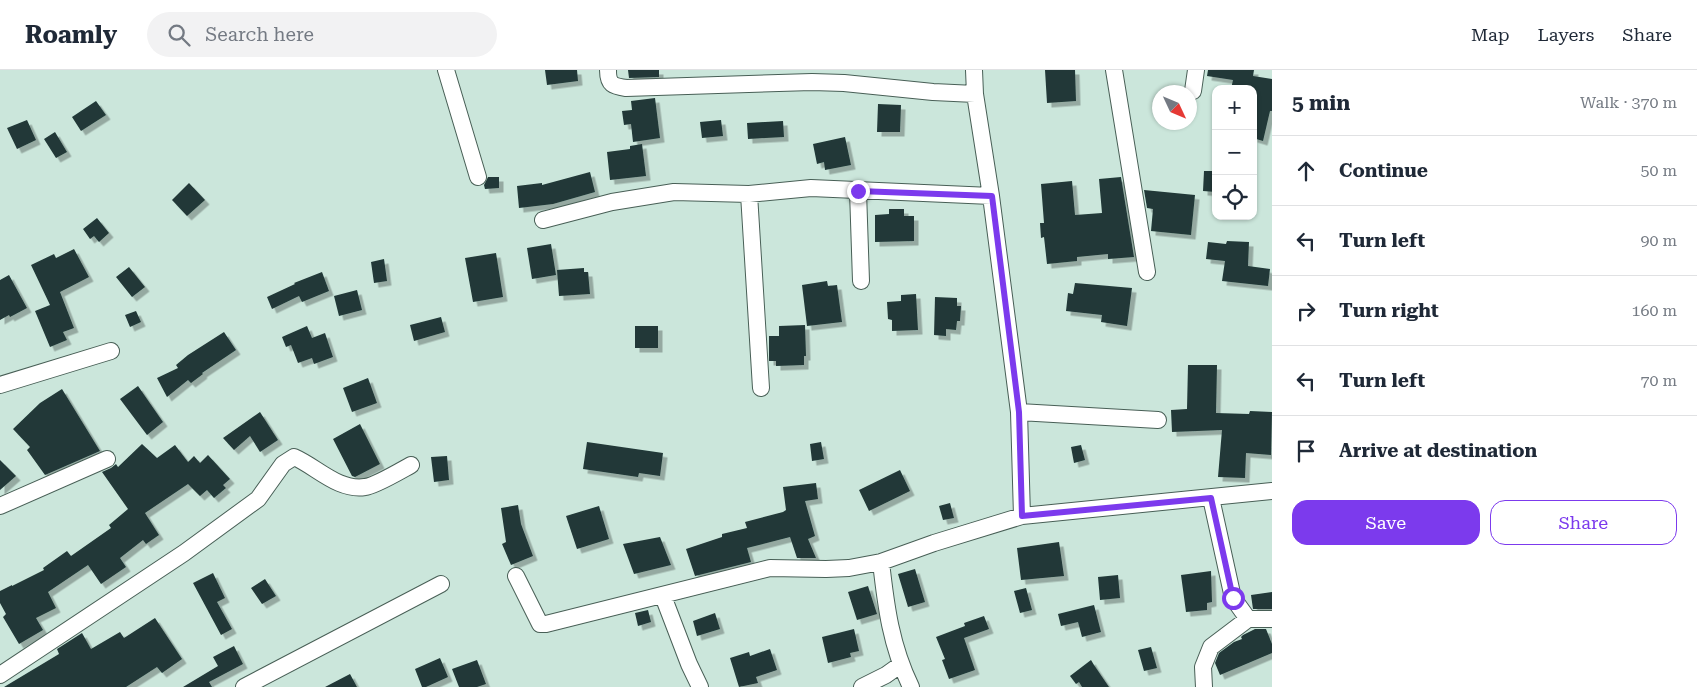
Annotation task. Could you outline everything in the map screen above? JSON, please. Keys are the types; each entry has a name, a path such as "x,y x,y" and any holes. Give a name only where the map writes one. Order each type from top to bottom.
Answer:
{"street":[{"path":"446,70 478,177"},
{"path":"608,70 608,80 615,87 626,88 812,82 975,94"},
{"path":"974,70 975,94 992,196 1019,412 1022,516"},
{"path":"1114,70 1147,272"},
{"path":"1194,85 1196,70"},
{"path":"543,220 612,202 674,192 749,194 811,188 992,196"},
{"path":"858,191 861,281"},
{"path":"749,194 761,388"},
{"path":"0,385 111,351"},
{"path":"1019,412 1158,420"},
{"path":"0,675 184,553 251,505 258,499 283,464 294,457 345,486 366,487 411,466"},
{"path":"0,506 107,458"},
{"path":"516,576 540,624 546,624 770,568 849,568 881,562 934,543 1022,516 1272,491"},
{"path":"1211,498 1233,598 1248,619"},
{"path":"881,562 888,619 900,664 911,687"},
{"path":"244,687 441,584"},
{"path":"663,596 689,664 700,687"},
{"path":"1204,687 1203,667 1211,647 1248,619 1272,619"},
{"path":"862,687 886,675 900,664"}],"building":[{"path":"545,70 577,70 578,81 547,85"},
{"path":"628,70 659,70 659,77 629,78"},
{"path":"1045,70 1075,70 1076,101 1047,103"},
{"path":"1208,70 1254,70 1253,76 1272,79 1272,111 1270,111 1263,141 1257,139 1257,85 1232,85 1233,80 1207,76"},
{"path":"655,98 660,138 633,142 631,124 624,125 622,111 632,110 631,101"},
{"path":"96,101 106,115 81,131 72,117"},
{"path":"878,104 901,105 900,132 877,132"},
{"path":"27,120 36,140 17,149 7,128"},
{"path":"721,120 723,136 702,138 700,122"},
{"path":"783,121 784,137 748,139 747,123"},
{"path":"55,132 67,152 56,158 44,139"},
{"path":"845,137 851,165 825,170 824,162 817,164 813,144"},
{"path":"642,144 646,176 610,180 607,152 630,149 630,146"},
{"path":"1204,171 1212,171 1212,192 1203,191"},
{"path":"590,172 595,192 553,204 519,208 517,186 542,183 542,185"},
{"path":"488,177 499,177 499,188 485,189 484,185"},
{"path":"1121,177 1134,257 1108,259 1108,254 1077,257 1077,261 1047,264 1044,237 1041,238 1040,223 1044,223 1041,184 1072,181 1075,215 1102,213 1099,179"},
{"path":"189,183 205,200 187,216 172,200"},
{"path":"1144,190 1195,195 1191,235 1151,231 1153,209 1147,208"},
{"path":"889,209 904,209 904,216 914,216 914,241 875,242 875,215 889,214"},
{"path":"97,218 109,233 99,242 94,236 90,239 83,229"},
{"path":"1227,241 1249,242 1248,266 1270,269 1268,286 1222,281 1225,261 1206,259 1208,242 1226,244"},
{"path":"551,244 556,275 532,279 527,248"},
{"path":"74,249 89,277 60,292 74,328 63,332 67,340 50,347 35,311 50,305 31,265 54,254 56,258"},
{"path":"496,253 503,297 473,302 465,258"},
{"path":"384,259 387,281 374,283 371,262"},
{"path":"129,267 145,287 132,297 116,277"},
{"path":"584,268 584,272 588,272 590,294 559,296 557,270"},
{"path":"322,272 329,291 302,302 299,296 272,309 267,297 294,283"},
{"path":"9,275 27,308 0,320 0,280"},
{"path":"827,281 828,286 837,285 842,322 807,326 802,285"},
{"path":"1075,283 1132,288 1127,326 1101,322 1102,315 1066,311 1068,293 1073,294"},
{"path":"357,290 362,310 339,316 334,296"},
{"path":"916,294 918,330 892,331 892,320 888,319 887,302 901,301 901,295"},
{"path":"935,297 957,298 957,306 961,306 960,321 957,321 956,330 946,329 946,336 934,335"},
{"path":"136,311 141,322 130,327 125,315"},
{"path":"441,317 445,332 414,341 410,325"},
{"path":"805,325 806,356 804,356 804,365 776,366 776,361 769,361 769,336 779,336 779,326"},
{"path":"307,326 312,338 325,333 333,357 314,364 312,358 298,363 291,345 286,347 282,337"},
{"path":"635,326 658,326 658,348 635,348"},
{"path":"224,332 236,350 202,373 191,383 188,380 167,397 157,378 178,368 176,365 188,355"},
{"path":"1188,365 1217,365 1216,413 1249,414 1250,411 1272,412 1271,455 1246,453 1245,478 1218,477 1222,430 1172,432 1171,410 1187,409"},
{"path":"368,378 377,403 352,412 343,388"},
{"path":"138,386 163,422 147,435 120,399"},
{"path":"62,389 100,451 45,475 27,450 30,447 13,429 40,403"},
{"path":"260,412 278,440 260,452 250,436 234,450 223,438"},
{"path":"360,424 380,464 355,477 352,476 333,439"},
{"path":"587,442 663,453 660,476 639,473 638,477 583,469"},
{"path":"821,442 824,459 812,461 810,444"},
{"path":"142,444 157,458 175,445 188,462 194,456 200,463 208,455 230,479 223,485 226,488 214,498 207,490 200,496 188,484 145,513 159,535 146,544 143,540 120,558 126,567 101,584 88,565 48,592 56,608 36,618 43,630 19,644 3,617 6,614 0,603 0,591 44,570 43,568 67,551 71,556 111,528 109,525 128,509 102,472 116,464 118,467"},
{"path":"1081,445 1085,460 1074,463 1071,447"},
{"path":"447,456 449,480 434,482 431,457"},
{"path":"0,460 16,476 0,490"},
{"path":"900,470 910,491 869,511 859,490"},
{"path":"816,483 818,499 805,501 815,536 808,539 816,558 797,558 790,537 747,548 751,562 695,576 686,549 722,537 722,534 747,528 745,522 783,512 786,510 783,487"},
{"path":"950,503 954,518 943,520 939,506"},
{"path":"518,505 521,524 533,556 511,565 502,544 506,542 501,508"},
{"path":"599,506 609,539 577,549 566,516"},
{"path":"660,537 671,565 634,574 623,544"},
{"path":"1059,542 1064,576 1021,580 1017,548"},
{"path":"915,569 925,602 908,607 898,574"},
{"path":"1211,571 1212,602 1207,603 1207,610 1186,612 1181,575"},
{"path":"213,573 225,598 217,602 232,629 221,635 193,583"},
{"path":"1118,575 1120,598 1100,600 1098,577"},
{"path":"265,579 276,596 262,604 251,588"},
{"path":"868,586 877,614 857,620 848,592"},
{"path":"1026,588 1032,610 1020,613 1014,591"},
{"path":"1272,592 1272,609 1253,609 1251,595"},
{"path":"1094,605 1101,632 1082,637 1078,622 1061,626 1058,614"},
{"path":"648,610 651,622 638,626 635,613"},
{"path":"715,613 720,629 697,636 693,621"},
{"path":"984,616 989,629 964,638 975,670 949,679 942,660 945,659 936,637 965,626 964,623"},
{"path":"155,618 182,659 162,673 157,667 126,687 4,687 59,654 57,649 82,633 91,649 120,632 124,638"},
{"path":"854,629 859,651 850,653 851,657 828,663 822,637"},
{"path":"1255,629 1266,629 1272,644 1272,653 1220,675 1215,663 1219,653 1234,642 1242,639 1243,635"},
{"path":"234,646 243,664 209,682 212,687 183,687 218,666 213,657"},
{"path":"1151,647 1157,668 1144,671 1138,650"},
{"path":"770,649 777,670 756,677 758,683 739,687 730,658 749,652 750,656"},
{"path":"440,658 448,677 422,687 415,669"},
{"path":"477,660 486,684 477,687 459,687 452,669"},
{"path":"1091,660 1109,687 1082,687 1079,682 1076,684 1070,676"},
{"path":"350,674 357,687 325,687"}],"route":[{"path":"858,191 992,196 1019,412 1022,516 1211,498 1233,598"}]}
